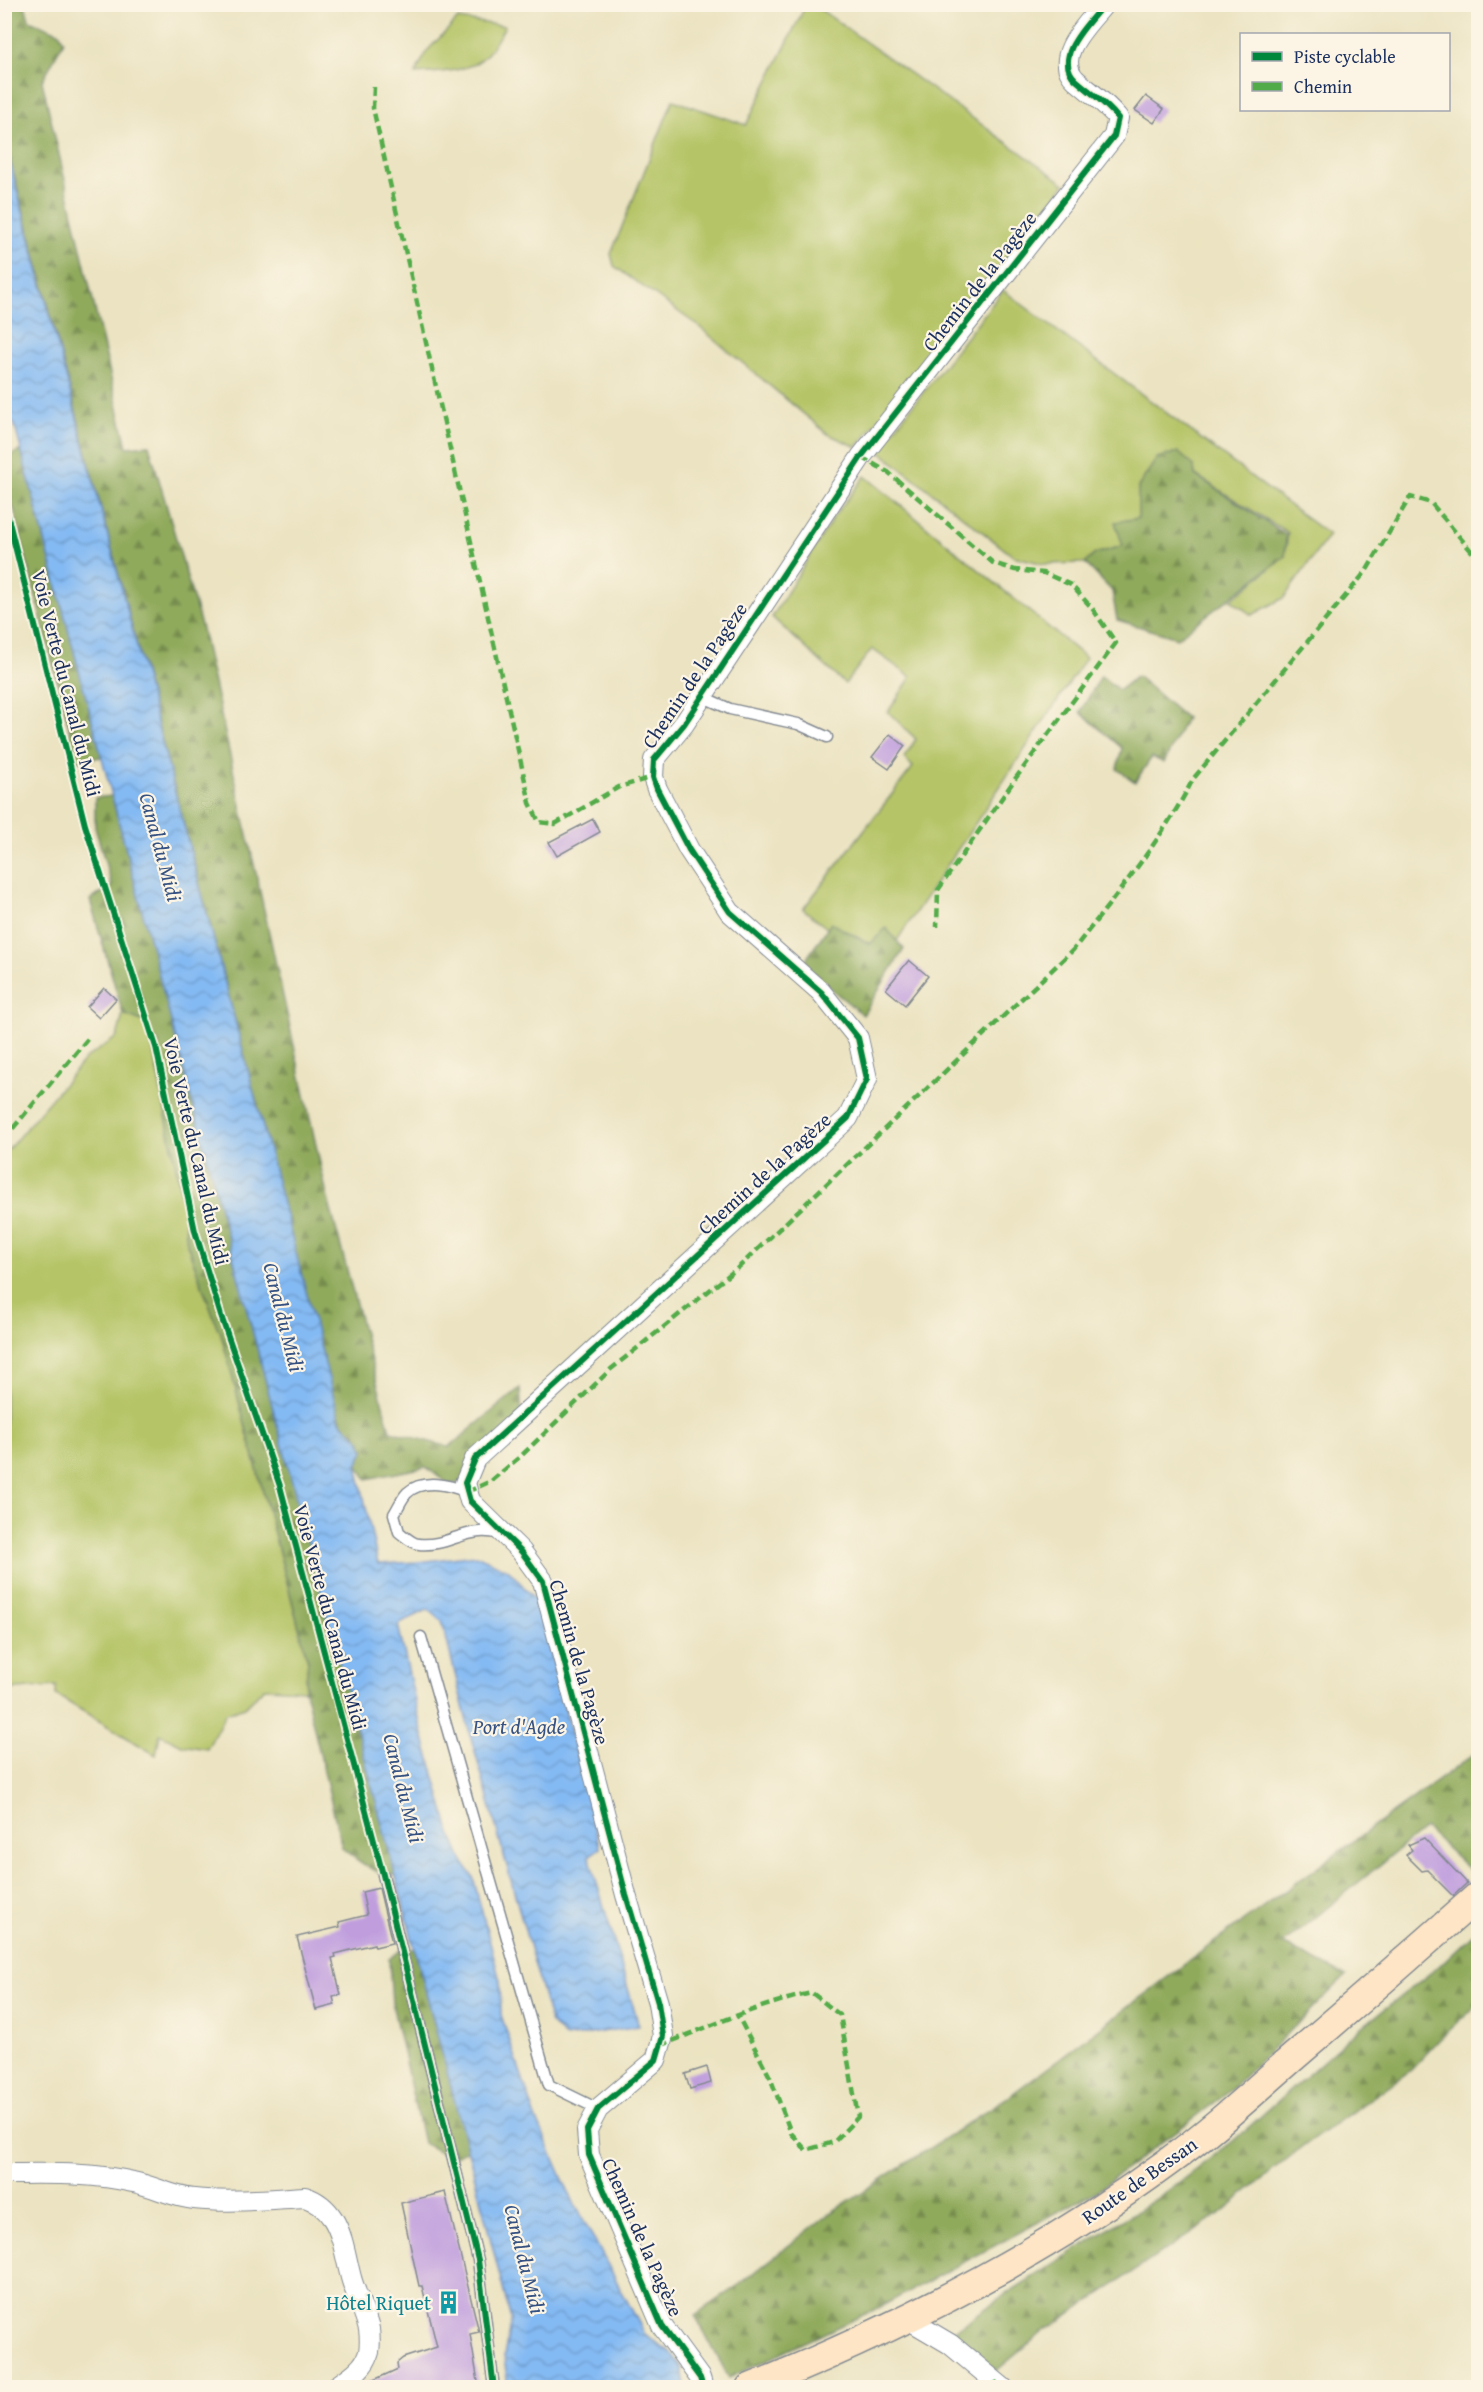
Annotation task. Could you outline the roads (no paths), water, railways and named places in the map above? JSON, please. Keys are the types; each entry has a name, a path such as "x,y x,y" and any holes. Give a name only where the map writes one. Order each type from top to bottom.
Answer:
{"main road":[{"name":"Route de Bessan","path":"750,2388 834,2353 961,2290 1054,2238 1119,2197 1170,2161 1218,2122 1470,1904"}],"street":[{"name":"Chemin de la Pagèze","path":"703,2388 700,2379 662,2326 589,2156 587,2130 598,2109 656,2060 663,2036 658,2003 543,1581 521,1551 470,1501 465,1483 474,1459 849,1118 867,1079 858,1038 821,992 730,912 689,850 657,789 653,777 654,760 684,724 861,458 1114,136 1118,118 1107,105 1074,78 1068,64 1072,44 1104,4"},
{"path":"4,2174 82,2175 114,2179 133,2182 167,2194 192,2199 217,2201 305,2197 314,2200 329,2214 340,2235 369,2328 368,2355 362,2366 334,2388"},
{"path":"914,2314 1003,2388"}],"lane":[{"path":"701,696 730,709 798,724 827,737"},
{"path":"467,1492 448,1484 424,1485 407,1493 394,1514 399,1532 417,1545 443,1542 464,1533 487,1531 506,1536"},
{"path":"422,1636 549,2085 598,2109"},
{"path":"382,1875 478,2260 494,2388"}],"water":[{"path":"4,140 340,1421 360,1440 364,1451 357,1465 378,1564 476,1555 509,1570 539,1604 600,1848 589,1856 639,2026 566,2038 551,2023 470,1734 442,1621 428,1609 398,1625 420,1724 449,1828 461,1858 473,1877 500,1981 501,2015 535,2115 568,2191 646,2336 671,2352 682,2368 685,2387 508,2387 504,2356 511,2320 476,2182 14,423 5,418"}],"place":[{"name":"Hôtel Riquet","path":"449,2302"}],"water label":[{"name":"Canal du Midi","path":"161,847"},
{"name":"Canal du Midi","path":"284,1317"},
{"name":"Port d'Agde","path":"519,1726"},
{"name":"Canal du Midi","path":"404,1788"},
{"name":"Canal du Midi","path":"525,2259"}]}
